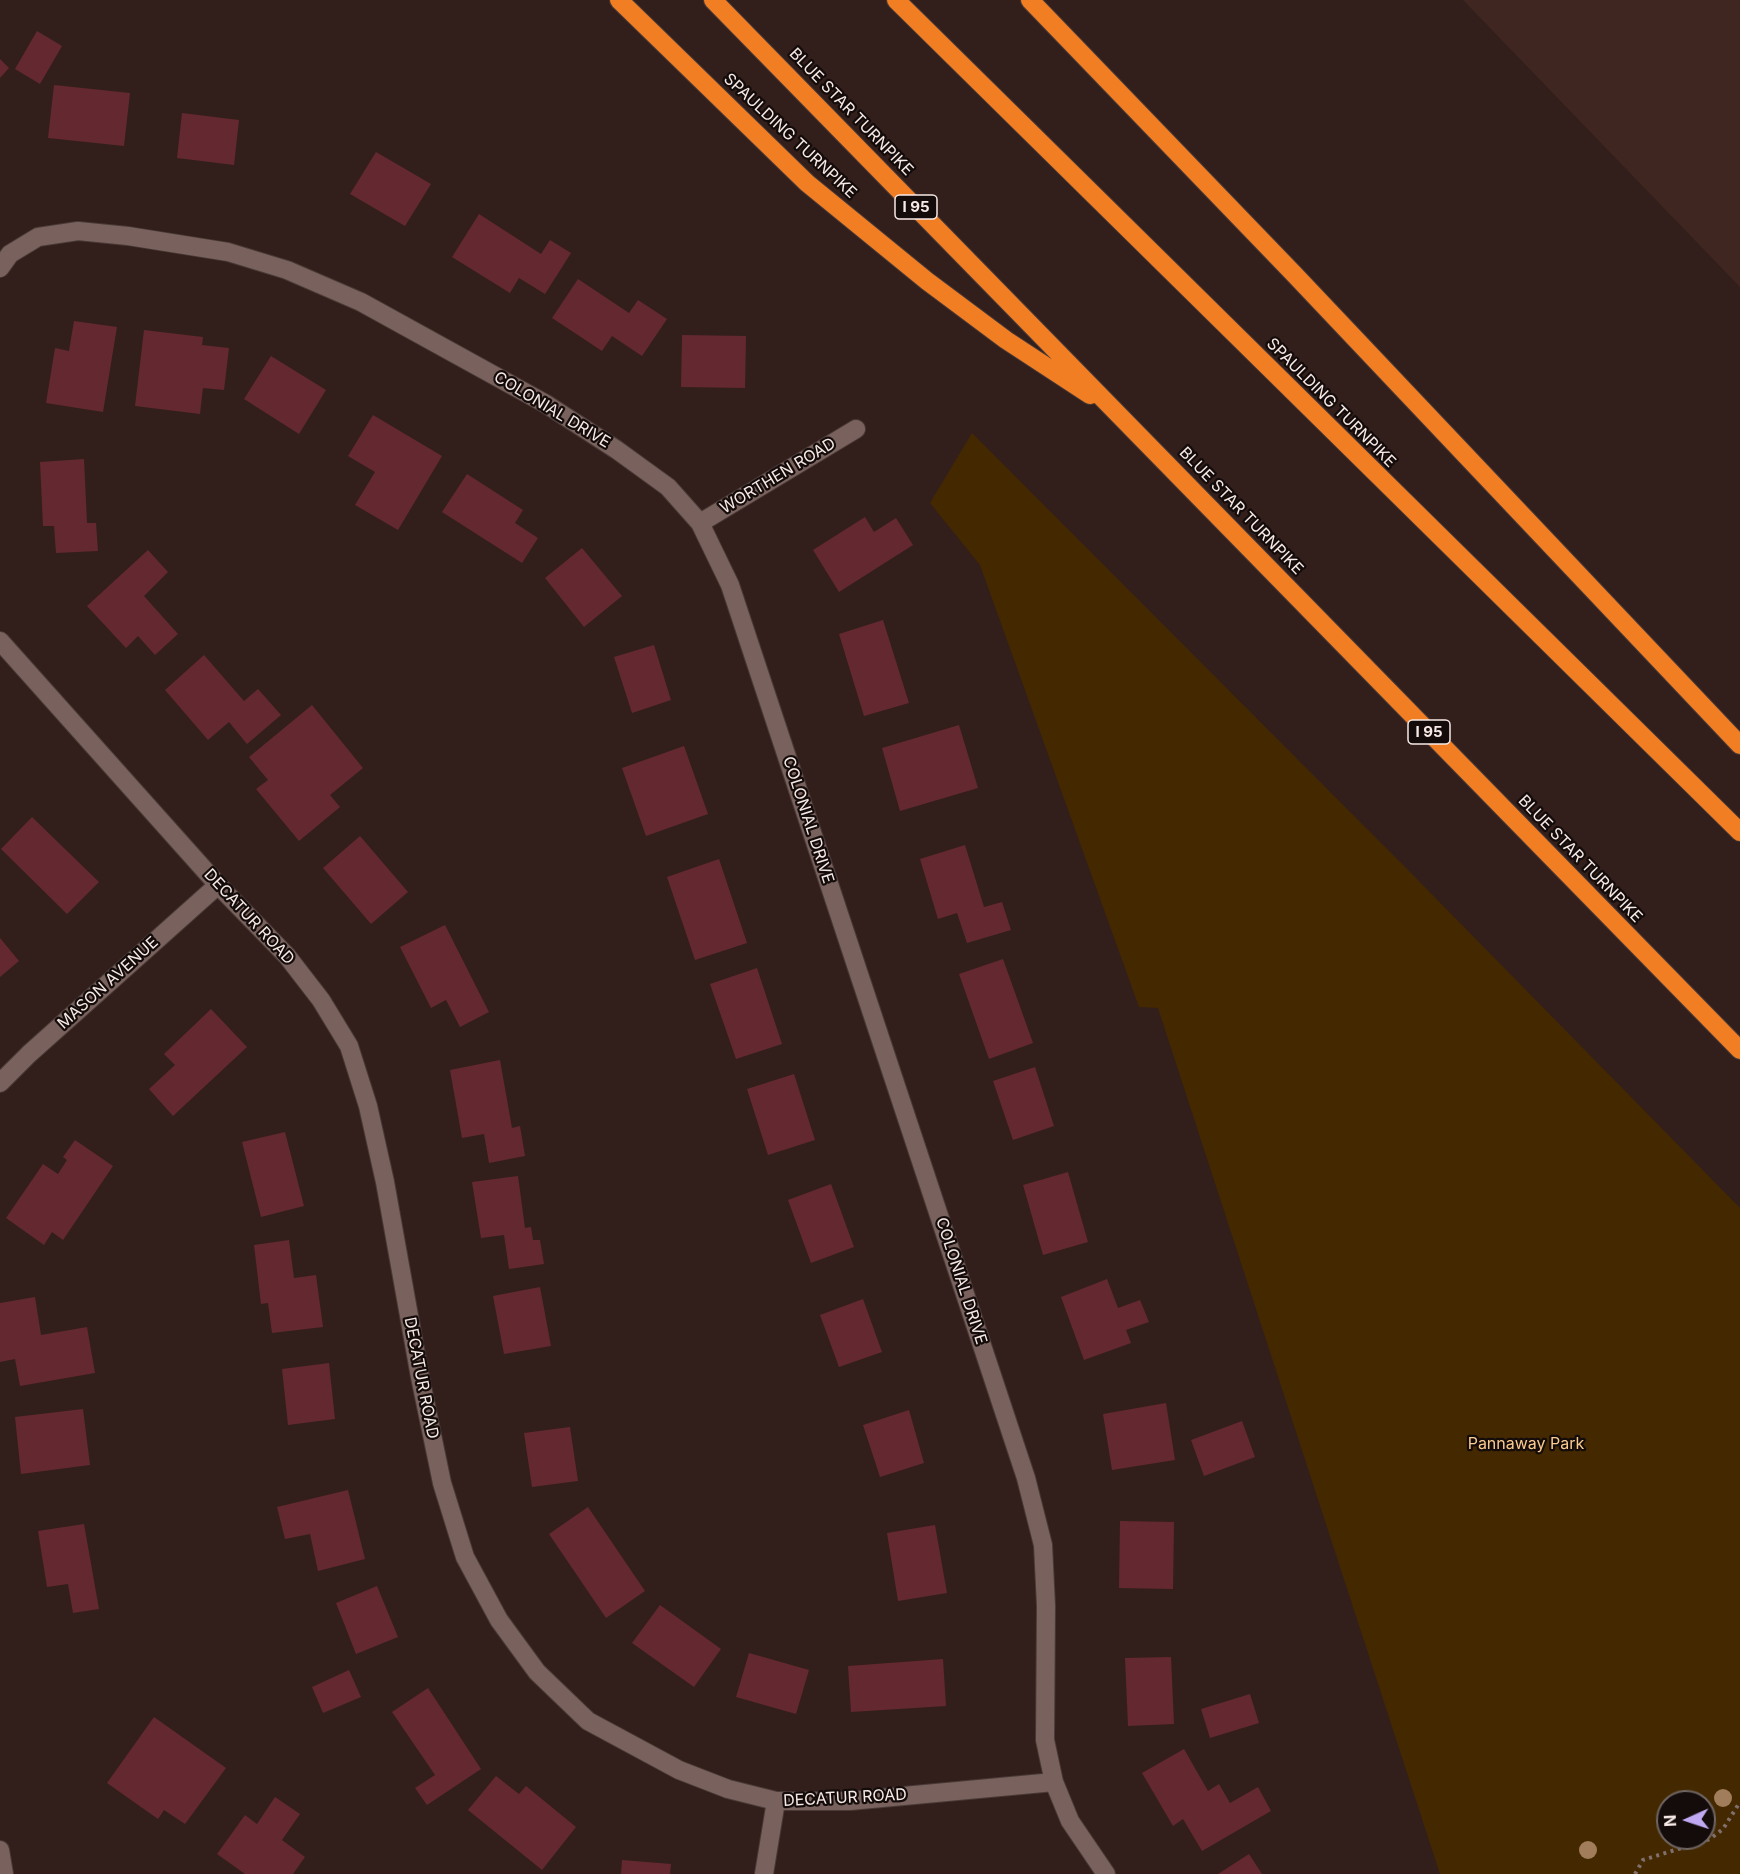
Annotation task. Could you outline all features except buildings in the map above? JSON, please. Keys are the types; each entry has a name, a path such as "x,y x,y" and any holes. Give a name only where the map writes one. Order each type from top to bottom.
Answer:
{"highway":[{"name":"SPAULDING TURNPIKE","path":"619,0 807,183 927,281 1006,340 1119,414"},
{"name":"BLUE STAR TURNPIKE","path":"713,0 1740,1050"},
{"name":"SPAULDING TURNPIKE","path":"896,0 1740,832"},
{"path":"1030,0 1294,274 1740,745"}],"street":[{"name":"COLONIAL DRIVE","path":"3,255 38,237 78,231 128,236 228,252 287,270 361,302 546,404 668,487 700,523 730,585 1026,1478 1043,1545 1046,1606 1045,1740 1054,1782 1070,1821 1106,1874"},
{"name":"WORTHEN ROAD","path":"700,523 856,429"},
{"name":"DECATUR ROAD","path":"0,641 218,885 287,956 321,1000 349,1046 368,1106 385,1182 420,1377 442,1483 465,1557 499,1620 537,1672 588,1721 679,1770 728,1789 776,1801 850,1801 1054,1782"},
{"name":"MASON AVENUE","path":"0,1083 29,1054 218,885"},
{"path":"764,1874 776,1801"},
{"path":"0,1850 4,1874"}],"path":[{"path":"1635,1874 1643,1860 1710,1839 1723,1829 1740,1802"}],"shaded area":[{"path":"1463,0 1740,0 1740,287"}],"green space":[{"name":"Pannaway Park","path":"972,433 1407,869 1740,1208 1740,1874 1440,1874 1158,1008 1139,1007 980,565 930,503"}]}
